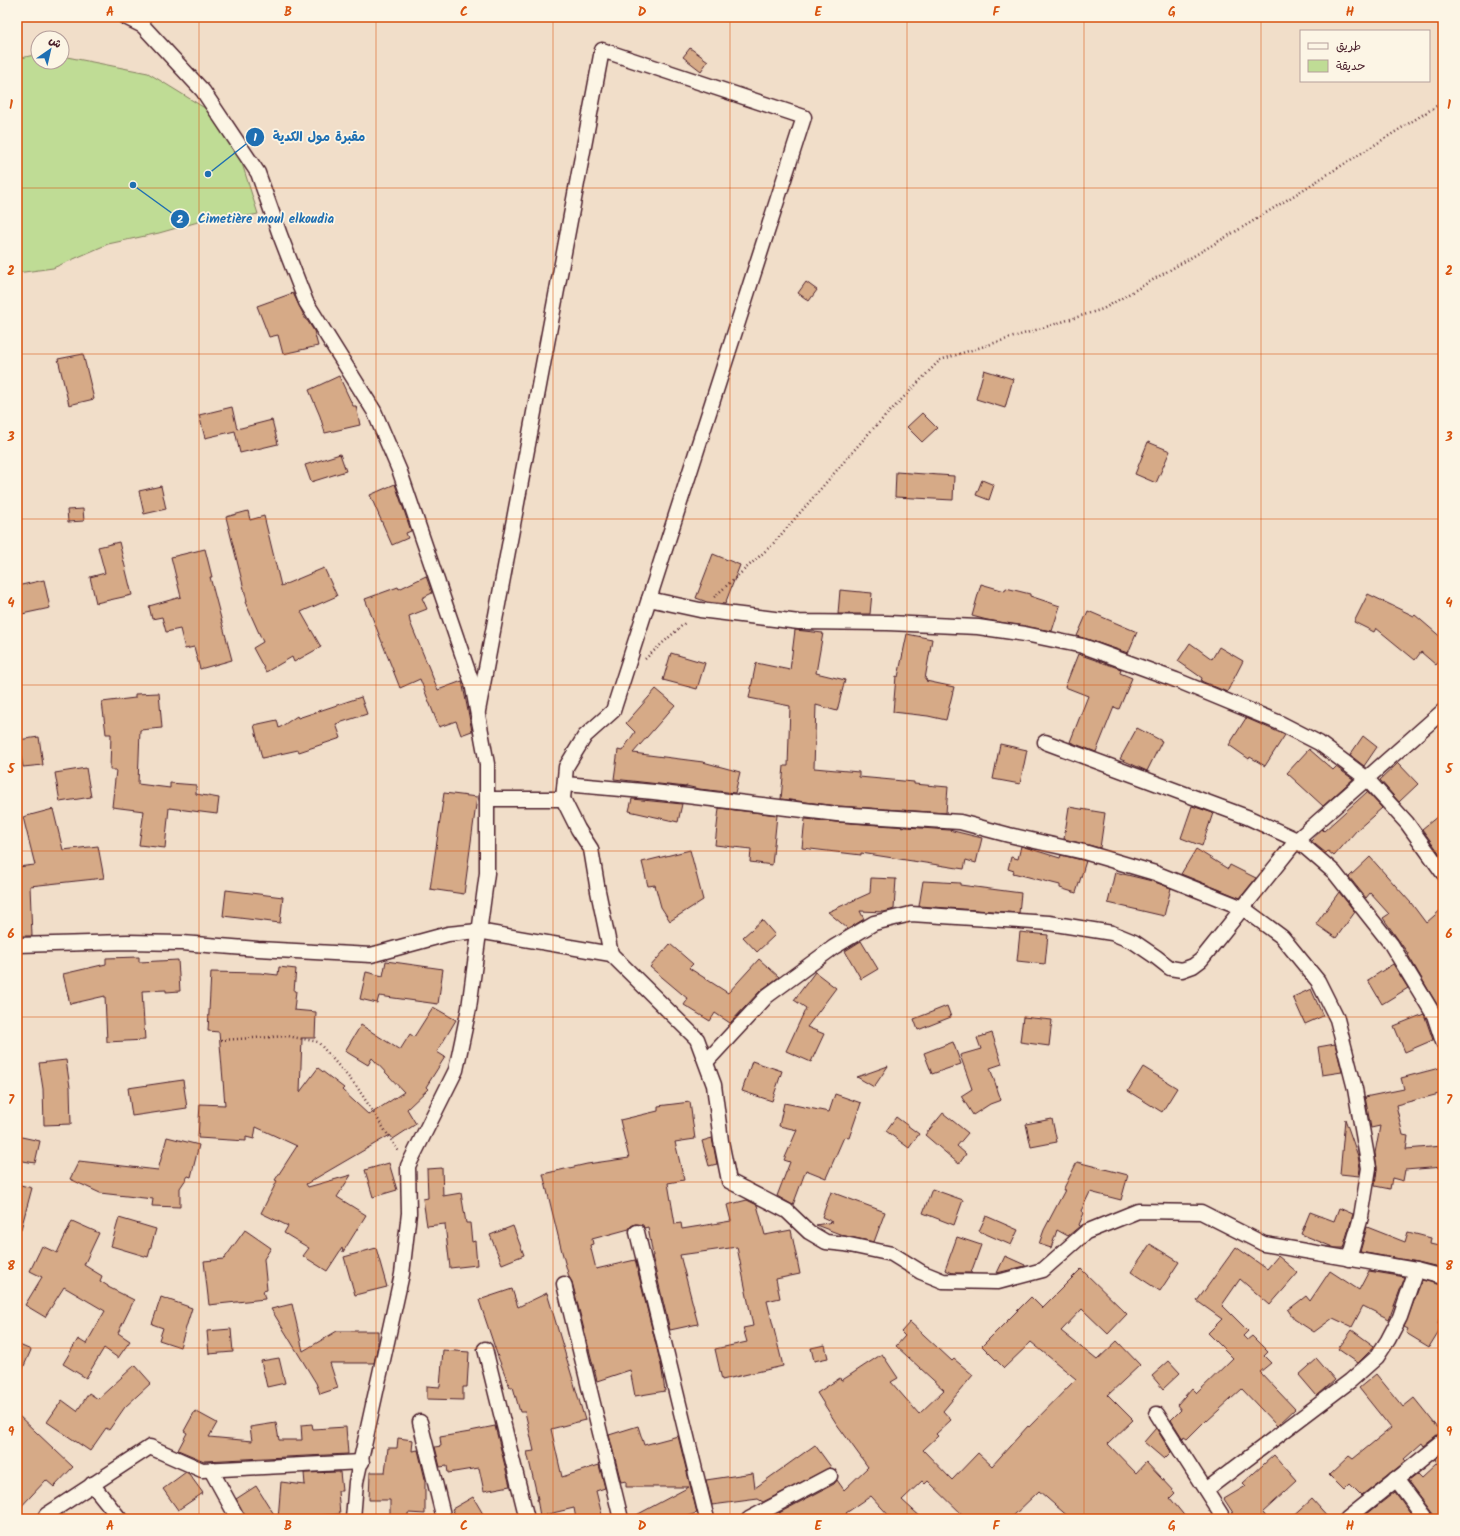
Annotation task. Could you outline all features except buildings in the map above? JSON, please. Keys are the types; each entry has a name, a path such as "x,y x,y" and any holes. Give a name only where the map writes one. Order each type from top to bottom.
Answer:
{"street":[{"path":"125,17 143,26 203,90 258,173 306,302 374,411 400,472 472,683 487,764 487,873 468,1008 456,1070 408,1166 409,1213 402,1274 362,1462 356,1482 353,1519"},
{"path":"478,711 602,50 804,117 613,711 584,736 566,767 563,799 578,829 592,849 598,891 611,954 698,1039 714,1086 721,1141 729,1181 787,1211 809,1232 826,1242 845,1244 892,1254 921,1272 943,1281 998,1282 1043,1270 1086,1232 1138,1211 1201,1212 1264,1244 1416,1270 1443,1278"},
{"path":"649,599 700,610 799,622 888,623 978,627 1025,634 1083,646 1176,680 1280,723 1319,743 1366,778 1407,823 1443,872"},
{"path":"706,1062 767,996 834,947 874,923 911,914 1049,923 1112,933 1134,942 1170,968 1182,970 1193,966 1200,960 1297,840 1443,711"},
{"path":"1045,742 1247,818 1297,840 1334,872 1391,944 1434,1015 1443,1042"},
{"path":"565,784 654,792 837,814 960,822 1084,852 1155,873 1242,908 1282,937 1318,980 1337,1019 1355,1089 1369,1168 1361,1217 1350,1259"},
{"path":"487,799 563,799"},
{"path":"17,945 127,942 182,943 371,955 448,934 478,931 611,954"},
{"path":"637,1232 707,1519"},
{"path":"1206,1490 1350,1381 1377,1357 1388,1340 1400,1316 1416,1270"},
{"path":"564,1284 621,1519"},
{"path":"485,1349 527,1519"},
{"path":"1157,1414 1224,1519"},
{"path":"420,1422 444,1519"},
{"path":"1347,1519 1443,1442"},
{"path":"46,1518 92,1484 150,1446 202,1470 362,1462"},
{"path":"211,1470 238,1519"},
{"path":"749,1519 830,1476"},
{"path":"1396,1479 1426,1519"},
{"path":"92,1484 120,1519"}],"path":[{"path":"641,662 772,545 869,433 940,360 1103,309 1250,223 1443,102"},
{"path":"221,1040 288,1036 318,1042 357,1087 408,1166"}],"green space":[{"path":"30,56 30,70 70,70 70,58 148,73 208,110 240,157 258,214 205,220 159,233 108,244 53,268 17,273 17,59"}],"place":[{"name":"مقبرة مول الكدية","path":"208,174"},
{"name":"Cimetière moul elkoudia","path":"133,185"}]}
